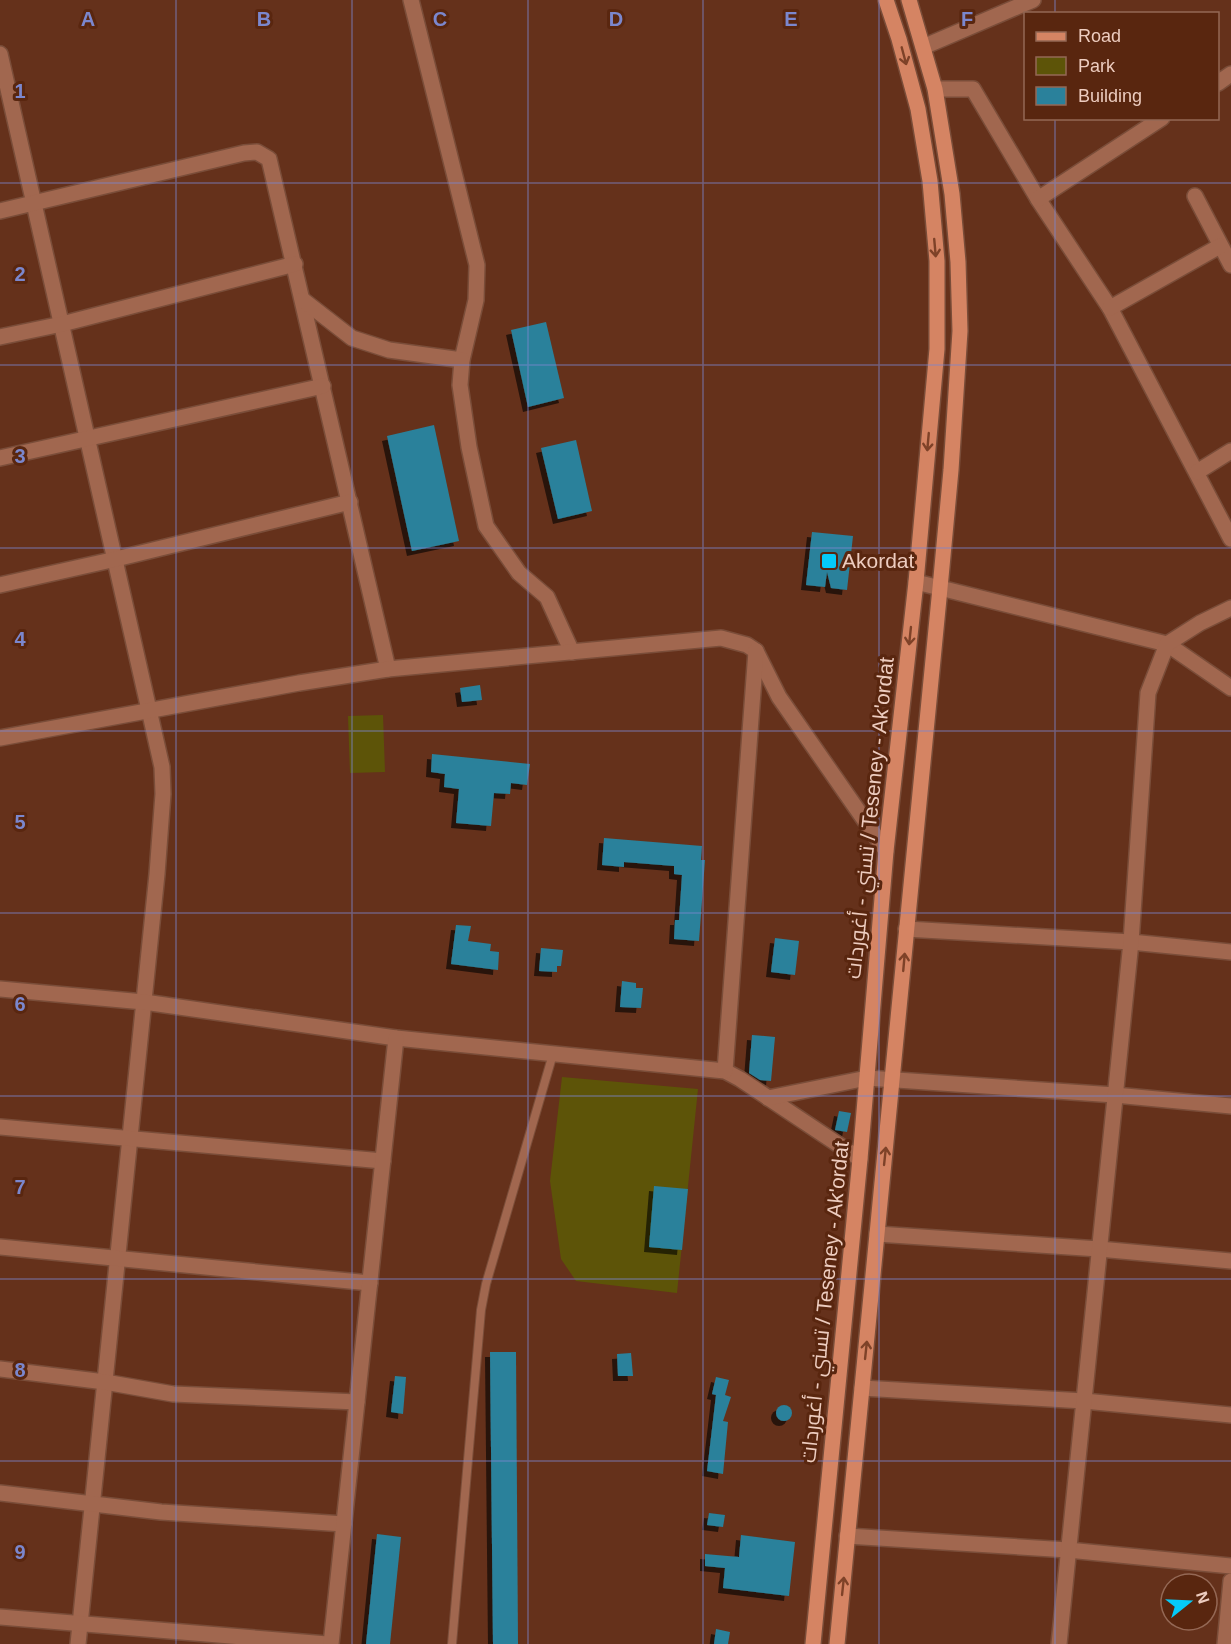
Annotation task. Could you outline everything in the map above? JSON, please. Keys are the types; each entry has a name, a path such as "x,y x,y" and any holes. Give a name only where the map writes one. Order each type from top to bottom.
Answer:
{"main road":[{"name":"تسني - أغوردات / Teseney - Ak'ordat","path":"813,1644 860,1159 886,851 916,582 937,349 937,261 930,181 918,109 886,0"},
{"path":"837,1644 940,588 951,470 960,331 958,262 952,194 935,89 909,0"}],"street":[{"path":"411,0 477,265 476,300 462,360 460,384 469,447 486,526 519,573 547,597 572,652"},
{"path":"923,47 1033,0"},
{"path":"0,54 4,86 35,203 162,767 163,794 144,1002 78,1644"},
{"path":"935,89 974,89 1038,199 1110,308 1231,539"},
{"path":"1038,199 1159,120"},
{"path":"0,211 244,153 257,152 269,159 388,669"},
{"path":"1195,195 1231,265"},
{"path":"1110,308 1220,246"},
{"path":"0,337 62,324 295,264"},
{"path":"303,300 352,338 389,350 462,360"},
{"path":"0,458 323,386"},
{"path":"1197,472 1231,451"},
{"path":"0,585 350,502"},
{"path":"916,582 1167,644 1231,688"},
{"path":"1059,1644 1131,942 1148,693 1167,644 1200,622 1231,608"},
{"path":"0,738 388,669 721,638 747,645 756,651 779,697 886,851"},
{"path":"725,1071 756,651"},
{"path":"906,929 1131,942 1231,952"},
{"path":"0,988 144,1002 396,1038 725,1071 860,1159"},
{"path":"331,1644 396,1038"},
{"path":"768,1098 867,1078 1115,1095 1231,1106"},
{"path":"0,1127 383,1161"},
{"path":"877,1234 1099,1249 1231,1261"},
{"path":"0,1247 370,1284"},
{"path":"0,1369 105,1382 173,1394 357,1402"},
{"path":"862,1388 1084,1401 1231,1415"},
{"path":"0,1493 161,1512 344,1524"},
{"path":"847,1536 1068,1550 1231,1566"},
{"path":"1225,1644 1231,1581"},
{"path":"0,1617 327,1644"}],"lane":[{"path":"452,1644 481,1310 486,1284 553,1052"}],"green space":[{"path":"383,715 385,772 350,773 348,716"},
{"path":"562,1077 698,1089 677,1293 576,1281 561,1259 550,1181"}],"building":[{"path":"546,322 564,398 528,407 511,330"},
{"path":"434,425 459,541 412,551 387,436"},
{"path":"576,440 592,511 558,519 541,448"},
{"name":"Akordat","path":"812,532 853,536 847,590 831,588 827,572 825,587 806,585"},
{"path":"480,685 482,700 462,702 460,688"},
{"path":"432,754 530,764 527,785 511,783 510,794 494,793 491,826 456,823 459,789 444,787 445,774 431,772"},
{"path":"604,838 702,846 701,860 705,860 699,941 674,939 675,920 679,920 682,875 674,874 674,866 624,862 624,867 602,865"},
{"path":"456,925 471,926 468,941 491,944 490,951 499,952 498,970 451,964"},
{"path":"775,938 799,941 795,975 771,972"},
{"path":"541,948 563,950 561,966 557,966 557,972 539,971"},
{"path":"622,981 636,983 636,988 643,988 641,1008 620,1007"},
{"path":"752,1035 775,1037 771,1081 760,1080 749,1073"},
{"path":"839,1111 851,1113 847,1132 835,1130"},
{"path":"654,1186 688,1189 682,1250 649,1247"},
{"path":"490,1352 516,1352 518,1644 493,1644"},
{"path":"631,1353 633,1376 618,1376 617,1354"},
{"path":"395,1376 406,1377 403,1414 391,1412"},
{"path":"716,1377 729,1380 725,1395 731,1397 723,1421 728,1422 723,1474 707,1471 716,1395 712,1394"},
{"path":"784,1405 790,1407 792,1413 790,1419 784,1421 778,1419 776,1413 778,1407"},
{"path":"709,1513 725,1515 723,1527 707,1525"},
{"path":"377,1534 401,1537 390,1644 366,1644"},
{"path":"741,1535 795,1542 789,1596 723,1588 725,1568 705,1566 705,1554 739,1557"},
{"path":"716,1629 730,1632 728,1644 714,1644"}],"place":[{"name":"Akordat","path":"829,561"}]}
